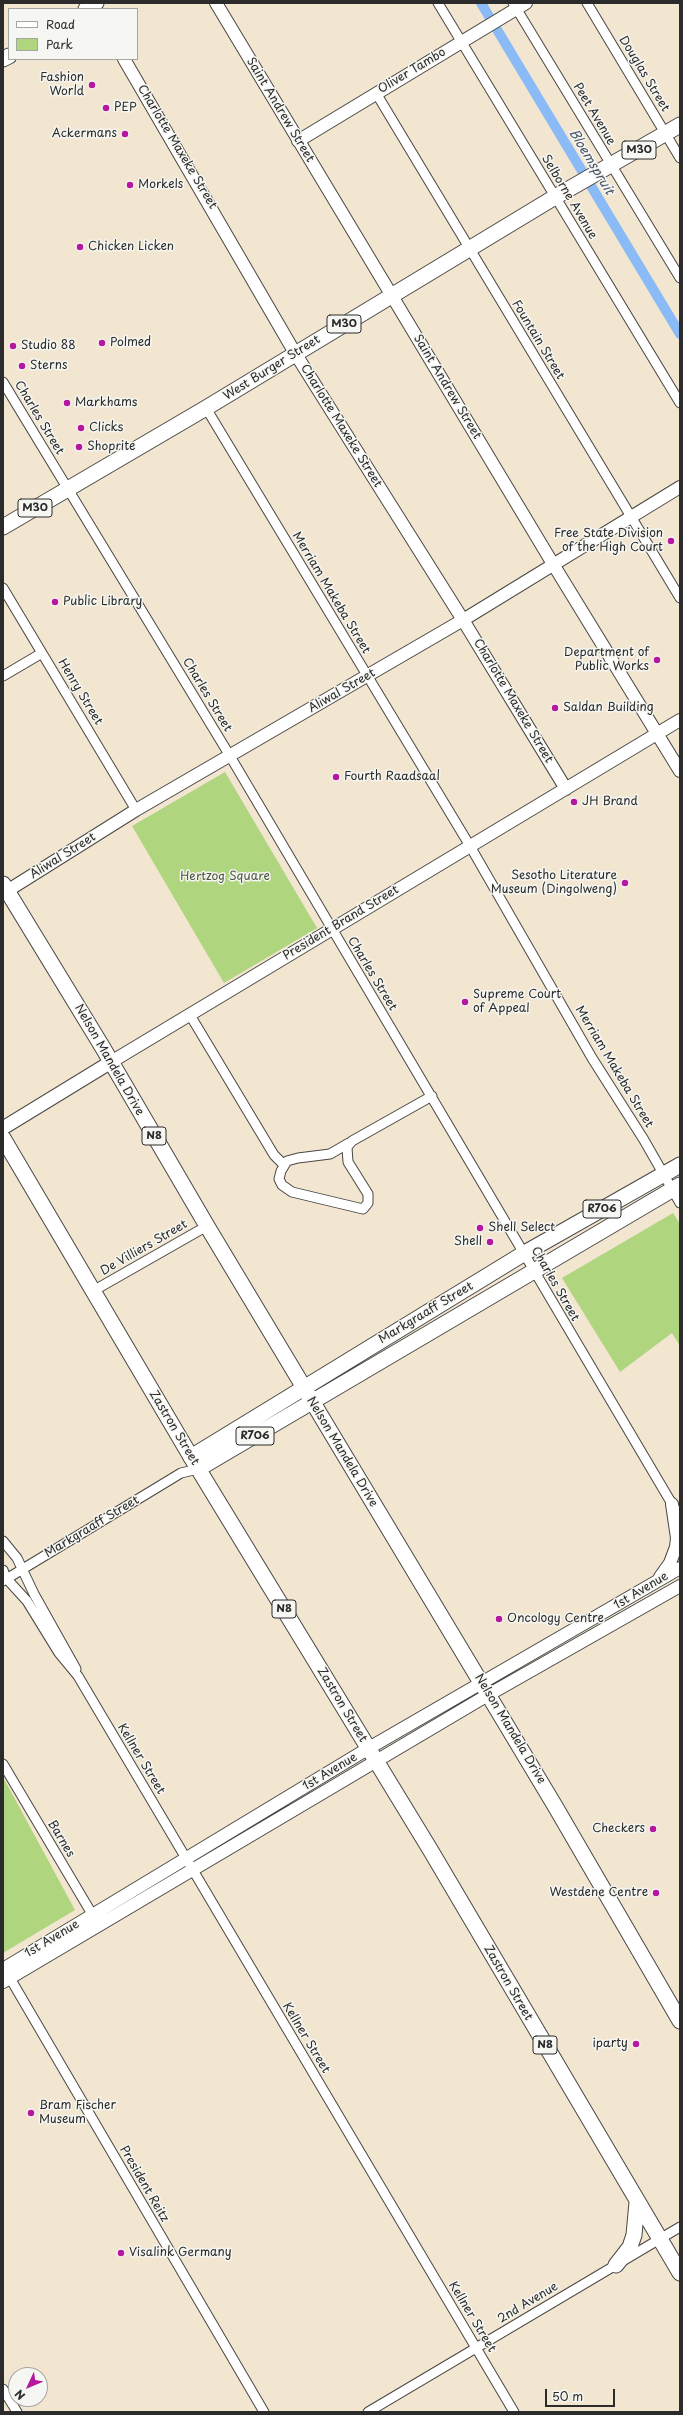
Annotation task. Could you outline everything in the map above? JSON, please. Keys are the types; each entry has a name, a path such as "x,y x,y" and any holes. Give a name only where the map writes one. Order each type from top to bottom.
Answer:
{"main road":[{"name":"M30","path":"607,168 680,125"},
{"name":"West Burger Street","path":"3,527 67,488 206,408 470,248 607,168"},
{"name":"Nelson Mandela Drive","path":"4,889 111,1062 206,1226 485,1689 680,2021"},
{"name":"President Brand Street","path":"3,1128 111,1062"},
{"name":"Zastron Street","path":"3,1138 195,1463 369,1748 680,2273"},
{"name":"Markgraaff Street","path":"195,1463 304,1389 523,1254 680,1165"},
{"name":"Markgraaff Street","path":"195,1463 312,1403 676,1188"},
{"path":"616,2265 630,2247 634,2235 637,2202"}],"street":[{"name":"Saint Andrew Street","path":"216,3 553,564 680,771"},
{"name":"Selborne Avenue","path":"438,3 461,42 561,194 680,403"},
{"name":"Douglas Street","path":"587,3 680,158"},
{"name":"Oliver Tambo","path":"298,141 516,7"},
{"name":"Peet Avenue","path":"516,7 607,168 680,278"},
{"name":"Charlotte Maxeke Street","path":"125,60 295,353 463,620 566,789"},
{"name":"Fountain Street","path":"376,93 680,598"},
{"name":"Charles Street","path":"3,382 230,756 432,1096 523,1254 673,1502 680,1519"},
{"name":"Merriam Makeba Street","path":"206,408 470,846 592,1058 644,1140 663,1174 676,1188 680,1203"},
{"name":"Aliwal Street","path":"4,889 136,810 463,620 680,487"},
{"name":"Henry Street","path":"3,588 136,810"},
{"path":"3,676 42,653"},
{"name":"President Brand Street","path":"111,1062 331,928 680,720"},
{"path":"190,1015 274,1155 284,1165"},
{"path":"349,1143 346,1151 348,1162 368,1194 368,1203 363,1209 286,1189 279,1179 284,1165 298,1158 330,1154 349,1143 432,1096"},
{"name":"De Villiers Street","path":"93,1291 206,1226"},
{"name":"Markgraaff Street","path":"4,1576 23,1568 181,1473 195,1463"},
{"name":"Markgraaff Street","path":"181,1473 195,1463"},
{"path":"654,1584 670,1563 676,1547 677,1538 673,1502"},
{"name":"Kellner Street","path":"3,1541 23,1568 34,1594 74,1663 78,1676"},
{"name":"1st Avenue","path":"5,1974 100,1926 192,1869 376,1761 485,1689 680,1568"},
{"name":"Kellner Street","path":"4,1576 28,1601 60,1653 78,1676 514,2412"},
{"name":"1st Avenue","path":"5,1974 93,1915 369,1748 674,1593 680,1586"},
{"name":"Barnes","path":"3,1764 100,1926"},
{"name":"President Reitz","path":"5,1974 264,2412"},
{"name":"2nd Avenue","path":"368,2412 680,2227"},
{"path":"3,2389 17,2412"}],"green space":[{"name":"Hertzog Square","path":"225,772 317,928 224,983 132,826"},
{"path":"673,1213 680,1224 680,1346 672,1333 620,1372 562,1278"},
{"path":"3,1777 75,1910 3,1953"}],"waterway":[{"name":"Bloemspruit","path":"481,3 680,334"}],"place":[{"name":"Fashion World","path":"92,85"},
{"name":"PEP","path":"106,108"},
{"name":"Ackermans","path":"125,134"},
{"name":"Morkels","path":"130,185"},
{"name":"Chicken Licken","path":"80,247"},
{"name":"Polmed","path":"102,343"},
{"name":"Studio 88","path":"13,346"},
{"name":"Sterns","path":"22,366"},
{"name":"Markhams","path":"67,403"},
{"name":"Clicks","path":"81,428"},
{"name":"Shoprite","path":"79,447"},
{"name":"Free State Division of the High Court","path":"671,541"},
{"name":"Public Library","path":"55,602"},
{"name":"Department of Public Works","path":"657,660"},
{"name":"Saldan Building","path":"555,708"},
{"name":"Fourth Raadsaal","path":"336,777"},
{"name":"JH Brand","path":"574,802"},
{"name":"Sesotho Literature Museum (Dingolweng)","path":"625,883"},
{"name":"Supreme Court of Appeal","path":"465,1002"},
{"name":"Shell Select","path":"480,1228"},
{"name":"Shell","path":"490,1242"},
{"name":"Oncology Centre","path":"499,1619"},
{"name":"Checkers","path":"653,1829"},
{"name":"Westdene Centre","path":"656,1893"},
{"name":"iparty","path":"636,2044"},
{"name":"Bram Fischer Museum","path":"31,2113"},
{"name":"Visalink Germany","path":"121,2253"}]}
